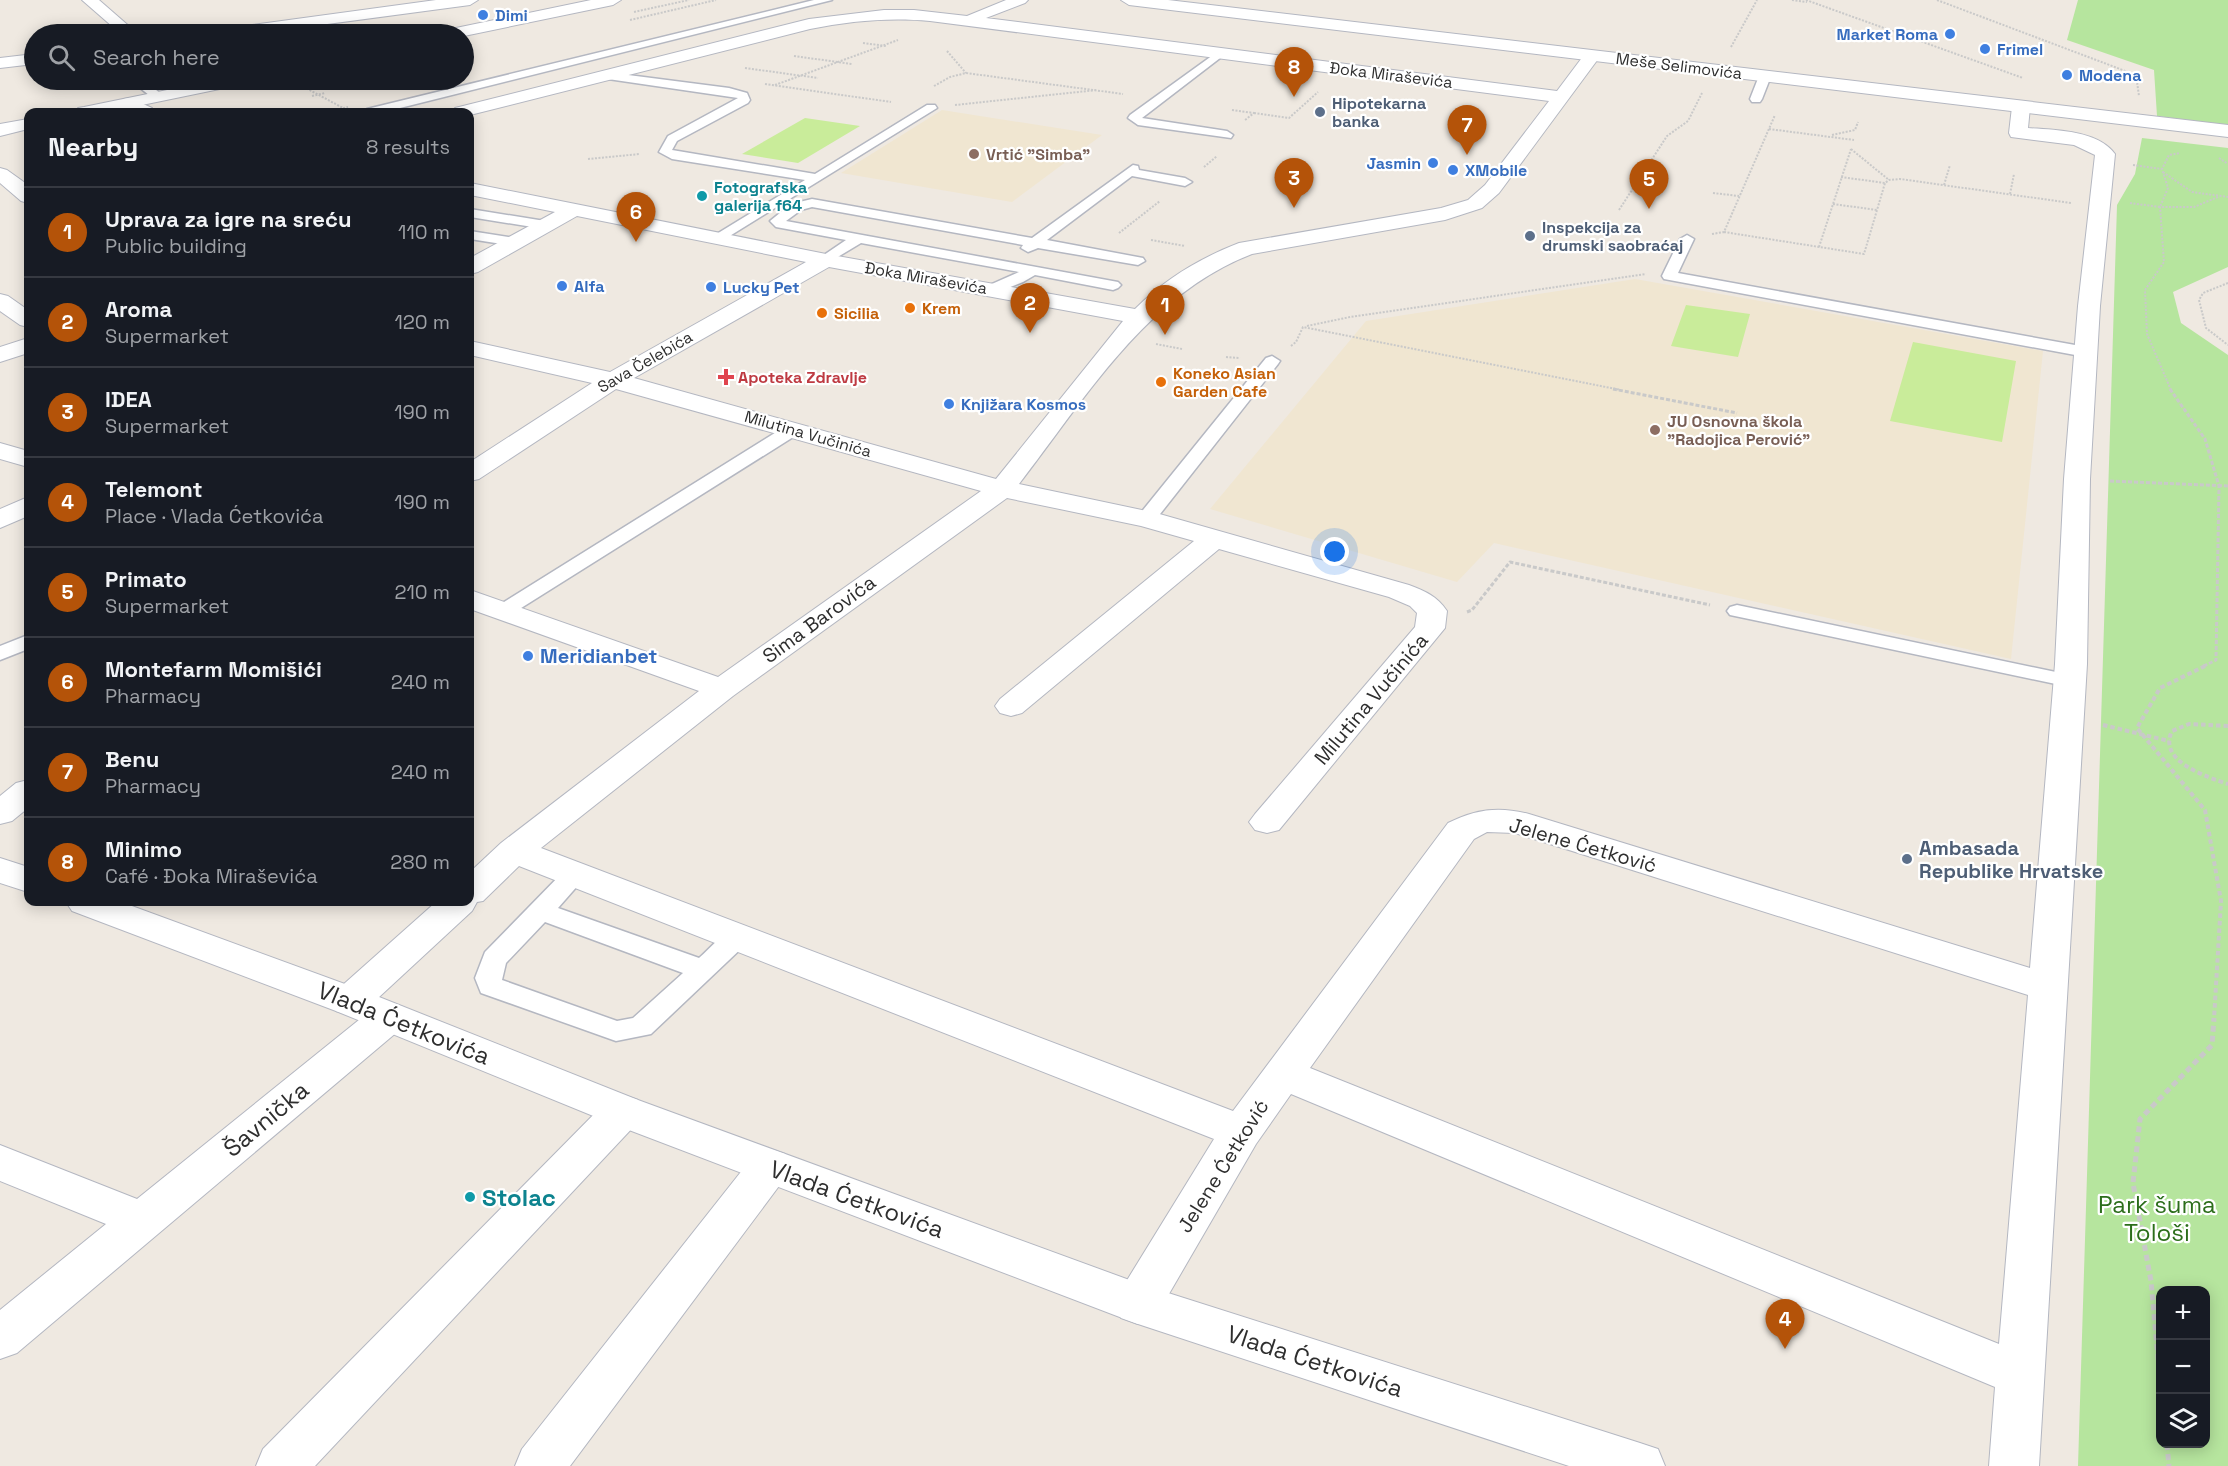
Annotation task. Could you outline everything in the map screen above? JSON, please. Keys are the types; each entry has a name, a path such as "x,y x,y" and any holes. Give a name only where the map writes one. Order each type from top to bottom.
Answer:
{"street":[{"path":"90,0 118,24"},
{"path":"380,0 399,10"},
{"path":"300,24 470,0"},
{"path":"474,29 613,0"},
{"path":"974,19 986,0"},
{"path":"974,19 1020,0"},
{"name":"Meše Selimovića","path":"1129,0 2228,131"},
{"path":"314,4 361,24"},
{"name":"Đoka Miraševića","path":"474,109 778,32 865,14 908,13 974,19 1562,97"},
{"path":"1139,317 1195,272 1218,259 1247,248 1401,223 1445,214 1475,204 1492,189 1593,55"},
{"path":"0,63 24,60"},
{"path":"104,108 189,90"},
{"path":"130,103 139,108"},
{"path":"2014,1466 2070,681 2077,479 2086,352 2112,205 2105,154 2100,148 2074,139 2018,133 2021,107"},
{"path":"0,130 24,125"},
{"path":"0,174 24,193"},
{"name":"Đoka Miraševića","path":"474,190 826,260 1139,317"},
{"path":"0,200 24,195"},
{"path":"474,265 575,209"},
{"name":"Sava Čelebića","path":"474,469 613,380 826,260"},
{"path":"0,301 24,317"},
{"name":"Sima Barovića","path":"474,888 514,851 722,689 1002,489 1139,317"},
{"path":"0,355 24,346"},
{"name":"Milutina Vučinića","path":"474,349 613,380 1002,489 1146,519 1421,600 1432,611 1430,628 1267,822"},
{"path":"0,450 24,458"},
{"path":"0,520 24,507"},
{"path":"1011,706 1214,539"},
{"path":"474,600 722,689"},
{"path":"0,813 24,794"},
{"name":"Jelene Ćetković","path":"1138,1304 1241,1132 1461,831 1481,821 1517,822 2047,987"},
{"path":"514,851 1241,1132"},
{"path":"0,870 24,879"},
{"name":"Vlada Ćetkovića","path":"96,906 350,1001 623,1111 1138,1304 1640,1466"},
{"path":"350,1001 455,906"},
{"name":"Šavnička","path":"0,1338 389,1017"},
{"path":"1284,1074 2020,1375"},
{"path":"281,1466 623,1111"},
{"path":"0,1162 144,1221"},
{"path":"540,1466 770,1166"}],"lane":[{"path":"474,88 827,0"},
{"path":"744,21 778,32"},
{"path":"1220,53 1134,118 1138,121 1227,135"},
{"path":"605,76 729,92 743,96 744,99 672,139 664,152 817,178"},
{"path":"1756,99 1765,76"},
{"path":"150,90 159,96"},
{"path":"390,108 465,90"},
{"path":"400,106 405,108"},
{"path":"720,238 931,108"},
{"path":"1005,265 1131,170 1185,182"},
{"path":"1113,285 781,224 777,220 796,207 812,203 1138,261"},
{"path":"474,214 545,225"},
{"path":"474,236 514,242"},
{"path":"826,260 859,238"},
{"path":"1687,239 1669,276 2086,352"},
{"path":"990,290 1018,279 1033,270"},
{"path":"1146,519 1272,361"},
{"path":"503,611 792,430"},
{"path":"1737,611 2070,681"},
{"path":"0,654 24,643"},
{"path":"575,875 494,959 488,978 490,986 616,1031 641,1027 737,938"},
{"path":"540,911 703,970"}],"path":[{"path":"642,10 689,0"},
{"path":"1619,210 1667,136 1688,121 1703,93 1721,71 1725,58 1757,0"},
{"path":"1792,0 1811,2"},
{"path":"1806,0 2032,82"},
{"path":"1938,0 2136,75"},
{"path":"743,96 886,46"},
{"path":"947,51 966,73"},
{"path":"788,55 852,64"},
{"path":"744,68 818,78"},
{"path":"906,104 950,77 966,73 1128,95"},
{"path":"764,84 931,108 1097,90"},
{"path":"1232,110 1289,118 1320,89"},
{"path":"309,90 343,108"},
{"path":"312,96 325,93"},
{"path":"1724,232 1776,112"},
{"path":"1227,135 1254,113"},
{"path":"1826,136 1855,130 1858,122"},
{"path":"1769,129 1854,140"},
{"path":"1819,247 1851,149 1890,180 2112,205 2194,207 2218,197"},
{"path":"2156,1340 2151,1281 2133,1183 2140,1119 2212,1045 2221,901 2205,810 2137,728 2160,688 2216,660 2219,486 2205,439 2166,383 2147,334 2145,290 2164,262 2160,207 2168,188 2161,170 2169,155 2189,151"},
{"path":"588,159 664,152"},
{"path":"2128,164 2161,170 2192,192 2228,197"},
{"path":"1944,185 1950,165"},
{"path":"2010,194 2014,174"},
{"path":"1841,177 1885,183 1890,180"},
{"path":"2166,183 2174,181"},
{"path":"1638,182 1655,184"},
{"path":"1687,239 1724,232 1864,254 1885,183"},
{"path":"1713,193 1739,196"},
{"path":"1833,204 1877,210"},
{"path":"1303,327 1350,316 1645,274 1669,276"},
{"path":"2228,283 2203,293 2199,300 2206,328 2228,345"},
{"path":"1226,357 1272,361 1296,342 1303,327"},
{"path":"1303,327 1737,413"},
{"path":"2077,479 2228,486"},
{"path":"1430,628 1472,610 1510,562 1737,611"},
{"path":"2097,723 2169,741"},
{"path":"2228,726 2199,723 2184,725 2173,730 2169,741 2170,748 2178,759 2191,769 2228,784"},
{"path":"2167,1448 2169,1466"}],"shaded area":[{"name":"Vrtić \"Simba\"","path":"942,110 1102,135 1012,202 841,173"},
{"name":"JU Osnovna škola \"Radojica Perović\"","path":"1635,279 2043,351 2011,659 1494,543 1457,582 1210,509 1366,321"}],"green space":[{"path":"2078,0 2228,0 2228,125 2157,116 2154,70 2067,40"},
{"path":"805,118 860,126 798,163 742,154"},
{"name":"Park šuma Tološi","path":"2142,138 2228,148 2228,267 2173,292 2181,323 2228,355 2228,1466 2078,1466 2117,205 2135,174"},
{"path":"1686,305 1750,314 1738,357 1671,346"},
{"path":"1913,342 2016,361 2002,442 1890,421"}],"place":[{"name":"Dimi","path":"483,15"},
{"name":"Market Roma","path":"1950,34"},
{"name":"Frimel","path":"1985,49"},
{"name":"Modena","path":"2067,75"},
{"name":"Minimo","path":"1294,97"},
{"name":"Hipotekarna banka","path":"1320,112"},
{"name":"Vrtić \"Simba\"","path":"974,154"},
{"name":"Benu","path":"1467,155"},
{"name":"Jasmin","path":"1433,163"},
{"name":"XMobile","path":"1453,170"},
{"name":"Fotografska galerija f64","path":"702,196"},
{"name":"IDEA","path":"1294,208"},
{"name":"Primato","path":"1649,209"},
{"name":"Inspekcija za drumski saobraćaj","path":"1530,236"},
{"name":"Montefarm Momišići","path":"636,242"},
{"name":"Alfa","path":"562,286"},
{"name":"Lucky Pet","path":"711,287"},
{"name":"Krem","path":"910,308"},
{"name":"Sicilia","path":"822,313"},
{"name":"Aroma","path":"1030,333"},
{"name":"Uprava za igre na sreću","path":"1165,335"},
{"name":"Apoteka Zdravlje","path":"726,377"},
{"name":"Koneko Asian Garden Cafe","path":"1161,382"},
{"name":"Knjižara Kosmos","path":"949,404"},
{"name":"JU Osnovna škola \"Radojica Perović\"","path":"1655,430"},
{"name":"Meridianbet","path":"528,656"},
{"name":"Ambasada Republike Hrvatske","path":"1907,859"},
{"name":"Stolac","path":"470,1197"},
{"name":"Telemont","path":"1785,1349"}]}
